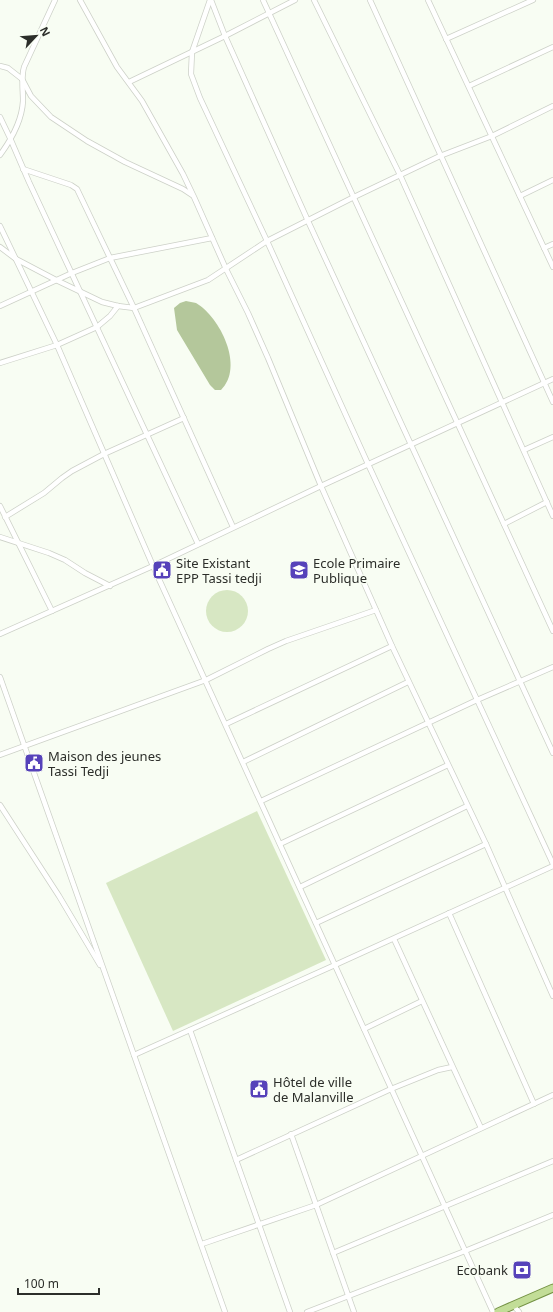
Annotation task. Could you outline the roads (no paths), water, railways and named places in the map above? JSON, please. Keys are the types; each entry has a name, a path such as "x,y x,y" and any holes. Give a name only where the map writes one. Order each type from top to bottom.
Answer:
{"main road":[{"path":"498,1312 553,1288"}],"street":[{"path":"0,155 20,119 22,110 22,79 24,67 55,0"},
{"path":"80,0 117,67 142,101 183,174 194,197 268,358 321,486 408,682 486,844 553,996"},
{"path":"210,0 308,221 553,753"},
{"path":"134,1055 335,965 553,864 368,464 193,80 191,74 192,52 210,0"},
{"path":"263,0 553,631"},
{"path":"129,82 225,36 295,0"},
{"path":"314,0 400,175 553,516"},
{"path":"370,0 553,402"},
{"path":"428,0 553,267"},
{"path":"446,39 533,0"},
{"path":"468,86 553,48"},
{"path":"0,66 8,68 22,79 31,96 51,117 87,141 125,162 183,189 194,197"},
{"path":"0,246 16,259 102,302 134,308 208,280 267,241 354,197 440,156 492,136 553,106"},
{"path":"0,117 198,544"},
{"path":"23,169 77,188 134,308 233,527"},
{"path":"520,196 553,180"},
{"path":"0,226 57,345 153,566 493,1312"},
{"path":"0,306 72,273 110,258 212,238"},
{"path":"544,248 553,244"},
{"path":"0,361 57,345 97,327 110,316 118,306"},
{"path":"0,634 110,586 368,464 553,380"},
{"path":"6,517 44,493 72,471 104,454 184,418"},
{"path":"524,450 553,438"},
{"path":"504,524 547,502"},
{"path":"0,506 52,612"},
{"path":"0,537 49,553 65,560 85,573 110,586"},
{"path":"0,755 206,680 286,641 376,610"},
{"path":"226,724 392,646"},
{"path":"261,801 477,700 553,667"},
{"path":"0,677 225,1312"},
{"path":"243,762 408,682"},
{"path":"280,844 448,765"},
{"path":"0,805 59,896 106,975"},
{"path":"300,887 467,806"},
{"path":"316,923 486,844"},
{"path":"449,913 534,1104"},
{"path":"394,938 482,1128"},
{"path":"364,1029 422,1001"},
{"path":"190,1030 290,1312"},
{"path":"236,1160 392,1089 438,1070 452,1066"},
{"path":"202,1244 316,1205 553,1095"},
{"path":"291,1134 354,1312"},
{"path":"334,1253 553,1162"},
{"path":"307,1312 465,1251 553,1215"},
{"path":"513,1305 519,1312"}],"place":[{"name":"Site Existant EPP Tassi tedji","path":"162,570"},
{"name":"Ecole Primaire Publique","path":"299,570"},
{"name":"Maison des jeunes Tassi Tedji","path":"34,763"},
{"name":"Hôtel de ville de Malanville","path":"259,1089"},
{"name":"Ecobank","path":"522,1270"}]}
